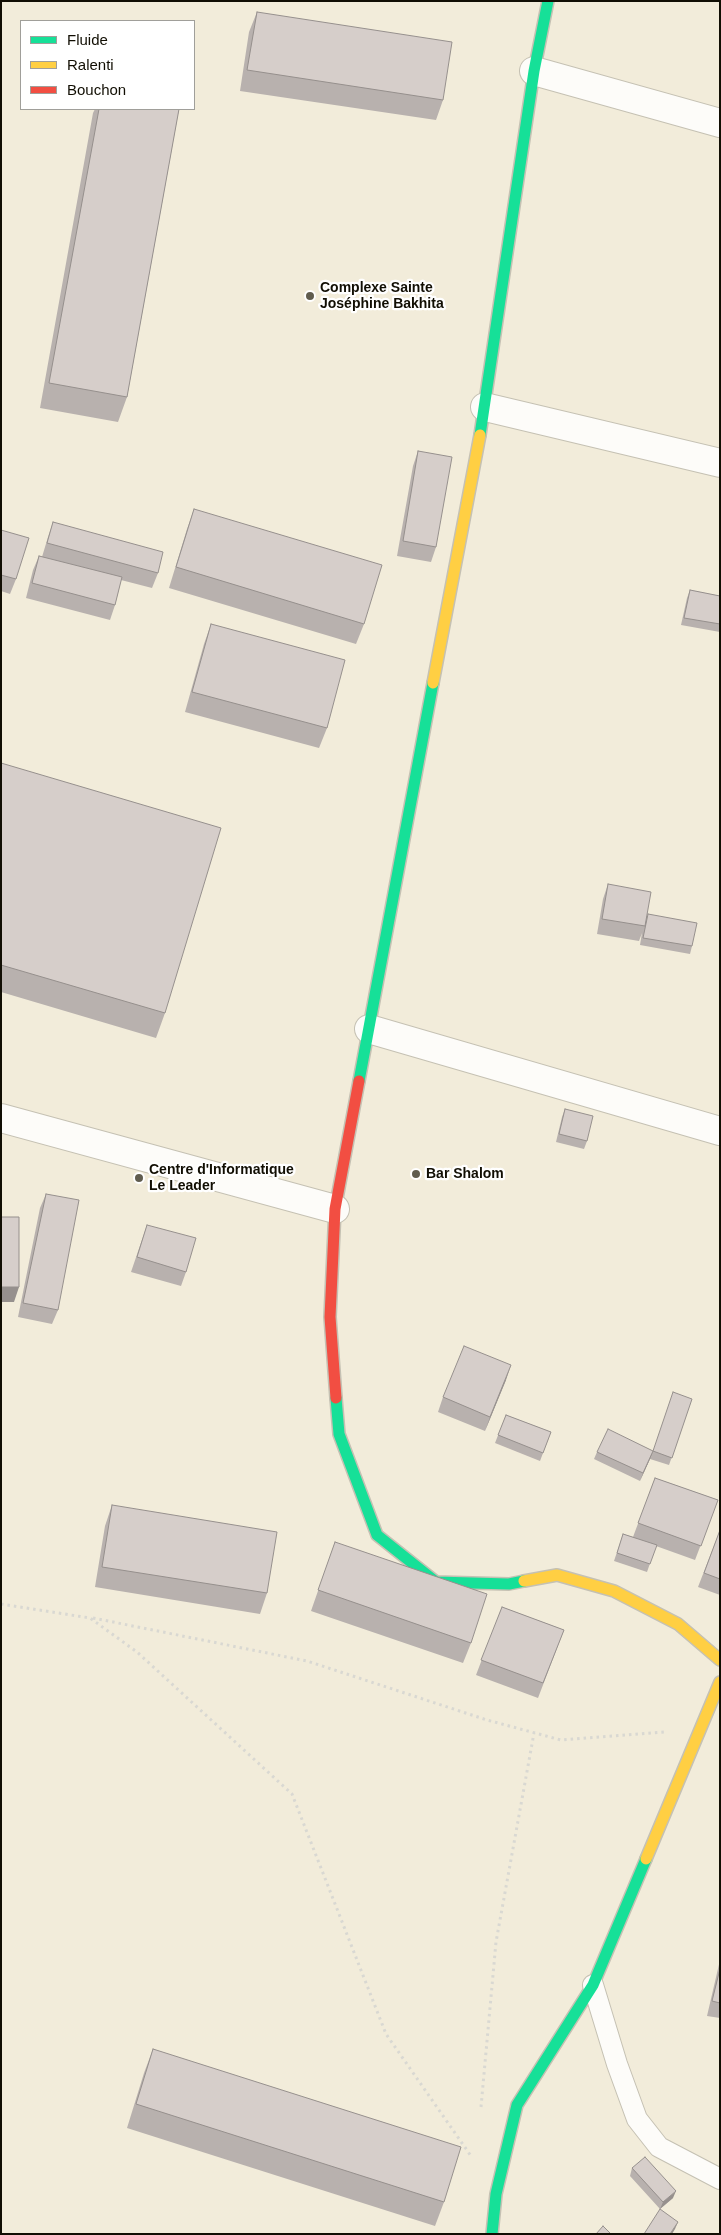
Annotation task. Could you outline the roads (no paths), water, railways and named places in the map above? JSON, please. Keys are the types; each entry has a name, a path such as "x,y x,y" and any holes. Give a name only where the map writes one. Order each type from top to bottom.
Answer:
{"street":[{"path":"548,1 534,71 485,406 335,1209 330,1317 339,1434 377,1535 436,1582 509,1584 557,1575 614,1591 678,1624 720,1660"},
{"path":"534,71 720,122"},
{"path":"485,406 720,463"},
{"path":"369,1029 720,1131"},
{"path":"1,1118 335,1209"},
{"path":"492,2234 496,2194 518,2105 593,1985 720,1682"}],"lane":[{"path":"593,1985 617,2064 637,2119 659,2147 720,2179"}],"place":[{"name":"Complexe Sainte Joséphine Bakhita","path":"310,296"},
{"name":"Bar Shalom","path":"416,1174"},
{"name":"Centre d'Informatique Le Leader","path":"139,1178"}]}
